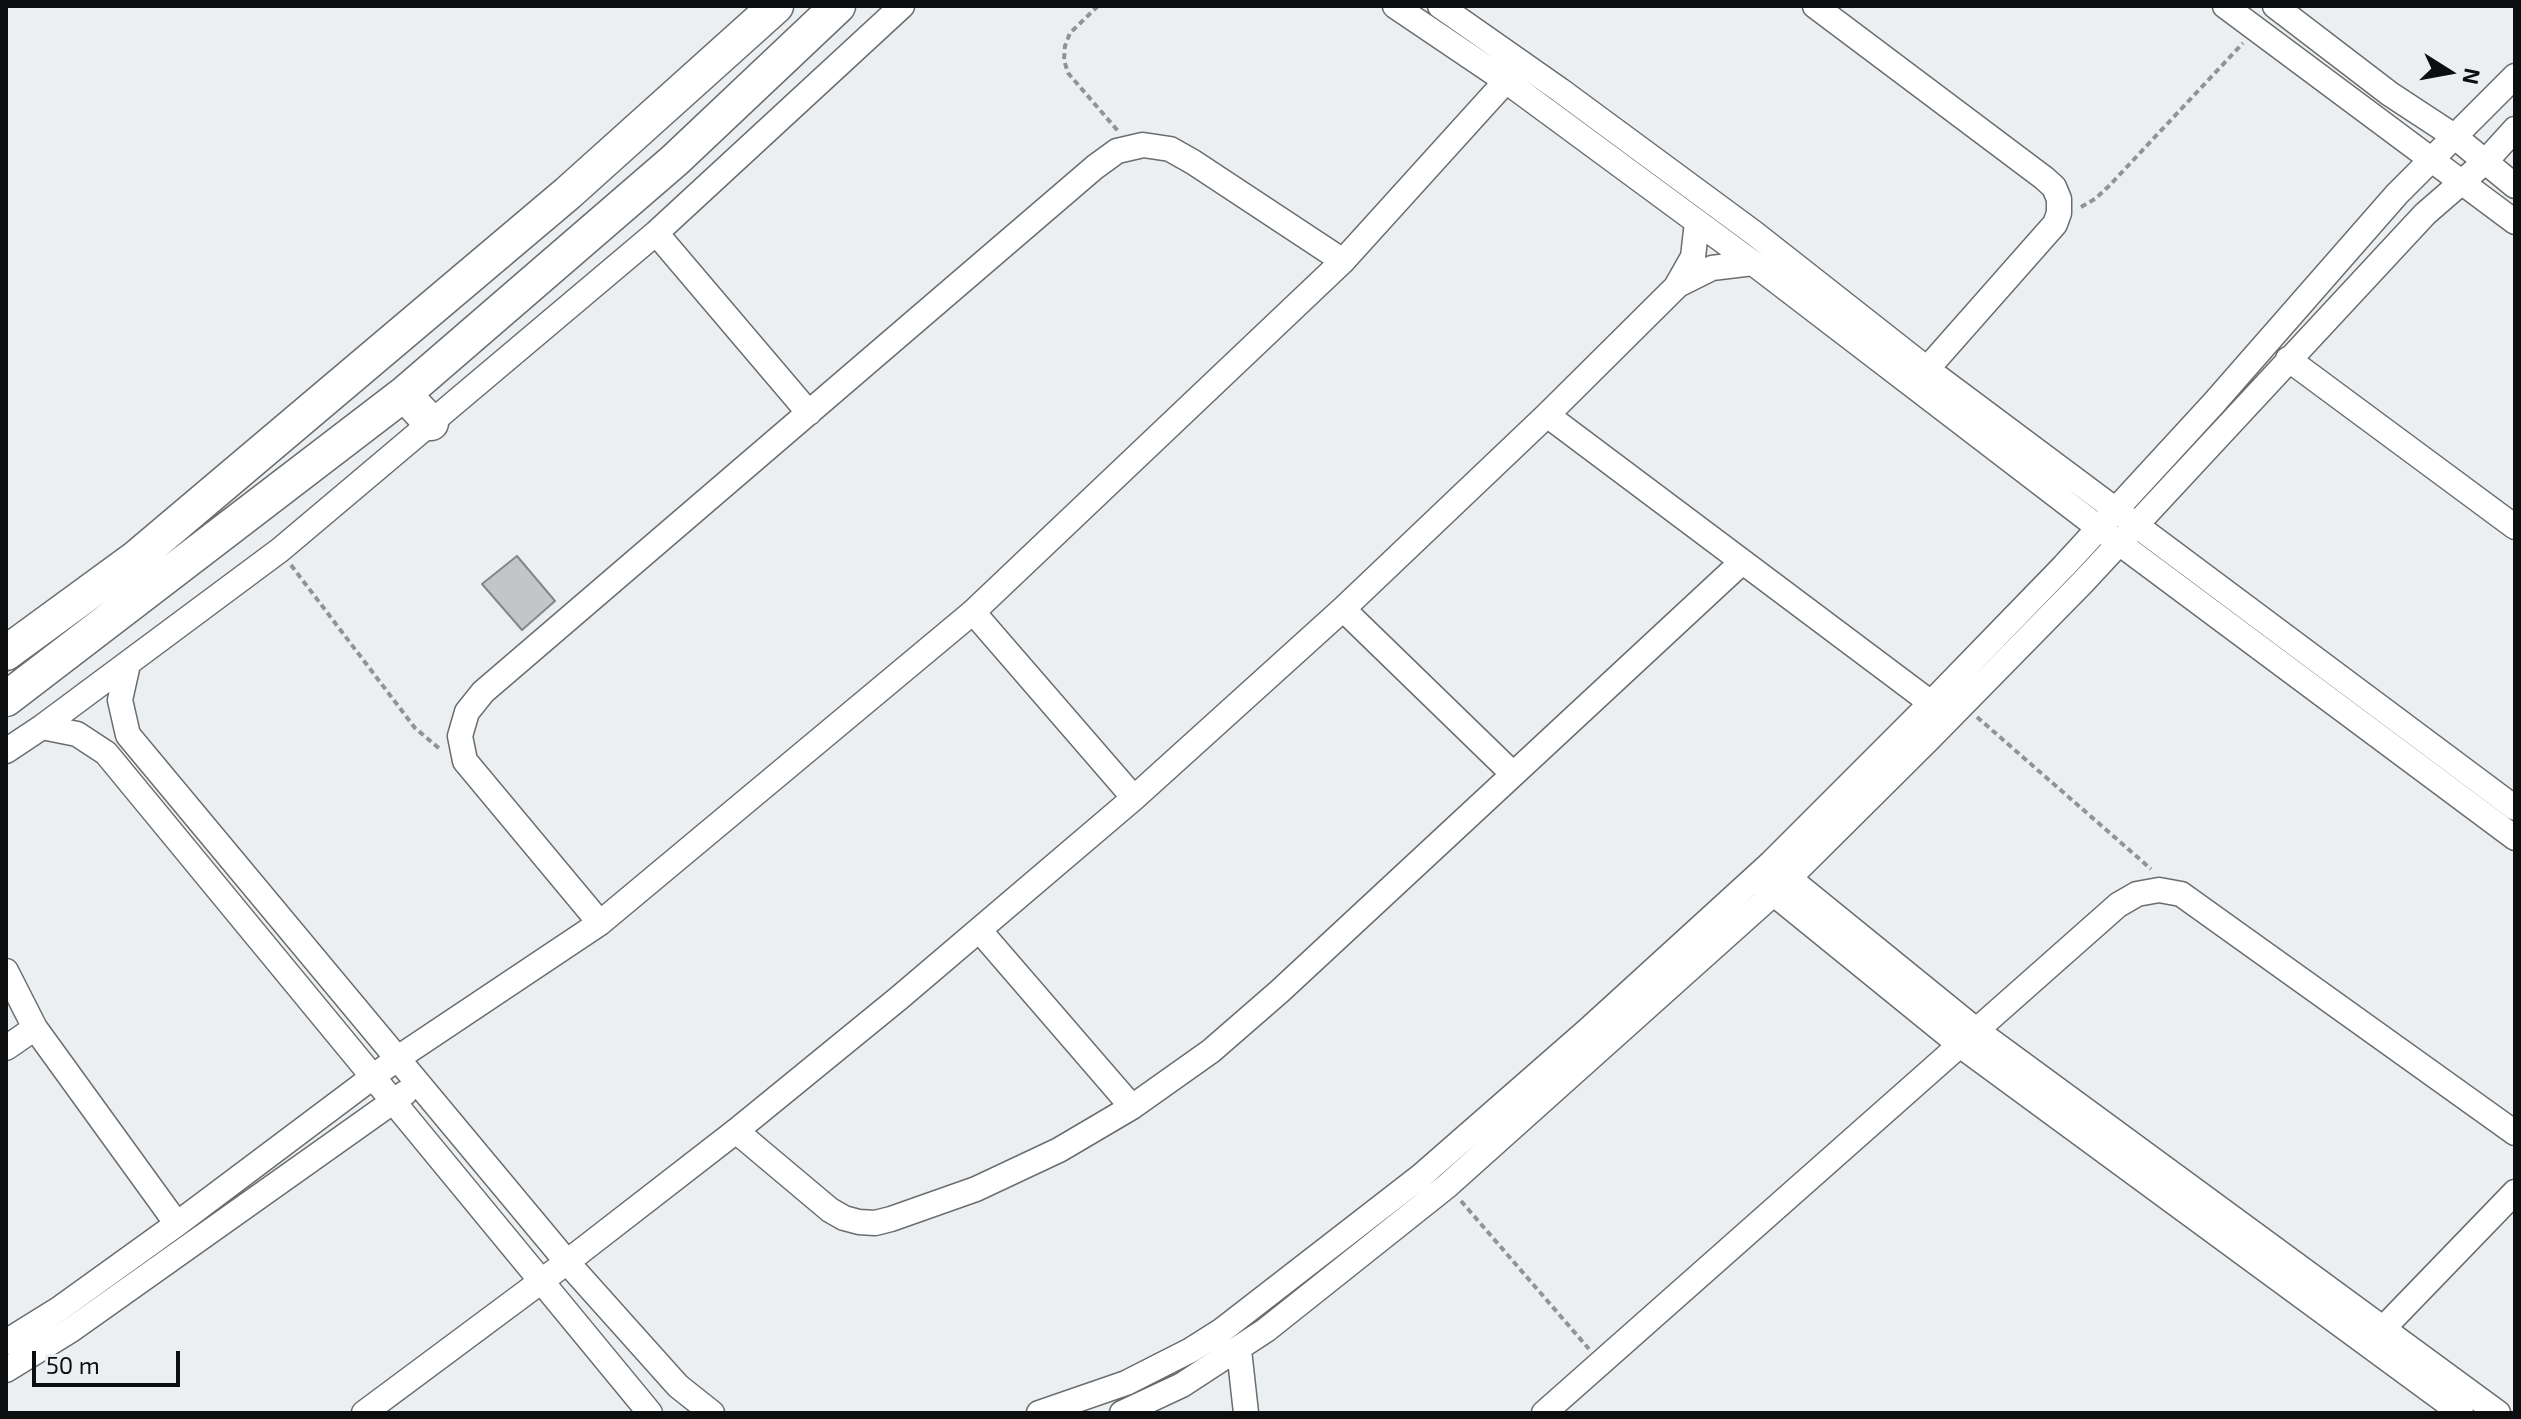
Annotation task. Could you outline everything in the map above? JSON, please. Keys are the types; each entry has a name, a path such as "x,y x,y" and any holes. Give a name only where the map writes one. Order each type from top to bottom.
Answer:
{"street":[{"path":"6,653 148,548 568,193 776,6"},
{"path":"6,699 404,394 675,160 838,6"},
{"path":"6,751 280,550 656,233 902,6"},
{"path":"1395,6 1513,71 1754,233 1927,369 2117,526 2515,838"},
{"path":"1440,6 1513,71 1697,222 2117,526 2515,808"},
{"path":"1815,6 2044,178 2054,187 2059,199 2059,213 2048,233 1927,369"},
{"path":"2225,6 2515,222"},
{"path":"2275,6 2390,94 2454,136 2515,186"},
{"path":"6,1342 59,1309 177,1224 398,1058 600,923 973,612 1343,261 1513,71"},
{"path":"1039,1413 1093,1396 1159,1368 1251,1310 1421,1176 1588,1030 1772,878 1963,705 2117,526 2214,403 2431,159 2515,76"},
{"path":"1122,1413 1182,1385 1239,1350 1447,1186 1607,1046 1772,878 1931,703 2288,359 2425,214 2486,161 2515,129"},
{"path":"600,923 465,761 460,736 467,712 483,692 1117,151 1132,146 1170,149 1343,261"},
{"path":"364,1413 541,1282 736,1131 980,931 1134,798 1343,609 1676,287 1693,257 1697,222"},
{"path":"656,233 809,413"},
{"path":"1676,287 1712,268 1753,263"},
{"path":"2288,359 2515,527"},
{"path":"404,394 431,423"},
{"path":"1547,415 1931,703"},
{"path":"736,1131 830,1210 851,1220 875,1223 976,1189 1059,1150 1132,1107 1211,1051 1742,562"},
{"path":"1343,609 1513,774"},
{"path":"973,612 1134,798"},
{"path":"128,664 120,700 128,735 567,1262 678,1386 712,1413"},
{"path":"42,727 77,734 106,753 650,1413"},
{"path":"1772,878 1968,1037 2380,1342 2461,1413"},
{"path":"1544,1413 2118,905 2137,894 2159,890 2181,894 2200,906 2515,1133"},
{"path":"980,931 1132,1107"},
{"path":"6,971 35,1028 177,1224"},
{"path":"6,1048 35,1028"},
{"path":"6,1370 71,1330 419,1083"},
{"path":"2380,1342 2515,1192"},
{"path":"2380,1342 2515,1212"},
{"path":"2380,1342 2498,1413"},
{"path":"1239,1350 1246,1413"}],"path":[{"path":"1098,6 1070,33 1064,60 1068,73 1132,146"},
{"path":"2059,213 2095,199 2256,29"},
{"path":"280,550 415,728 446,754 465,761"},
{"path":"1963,705 2142,859 2156,878 2159,890"},
{"path":"1447,1186 1601,1363"}],"building":[{"path":"517,556 555,601 522,630 482,584"}]}
